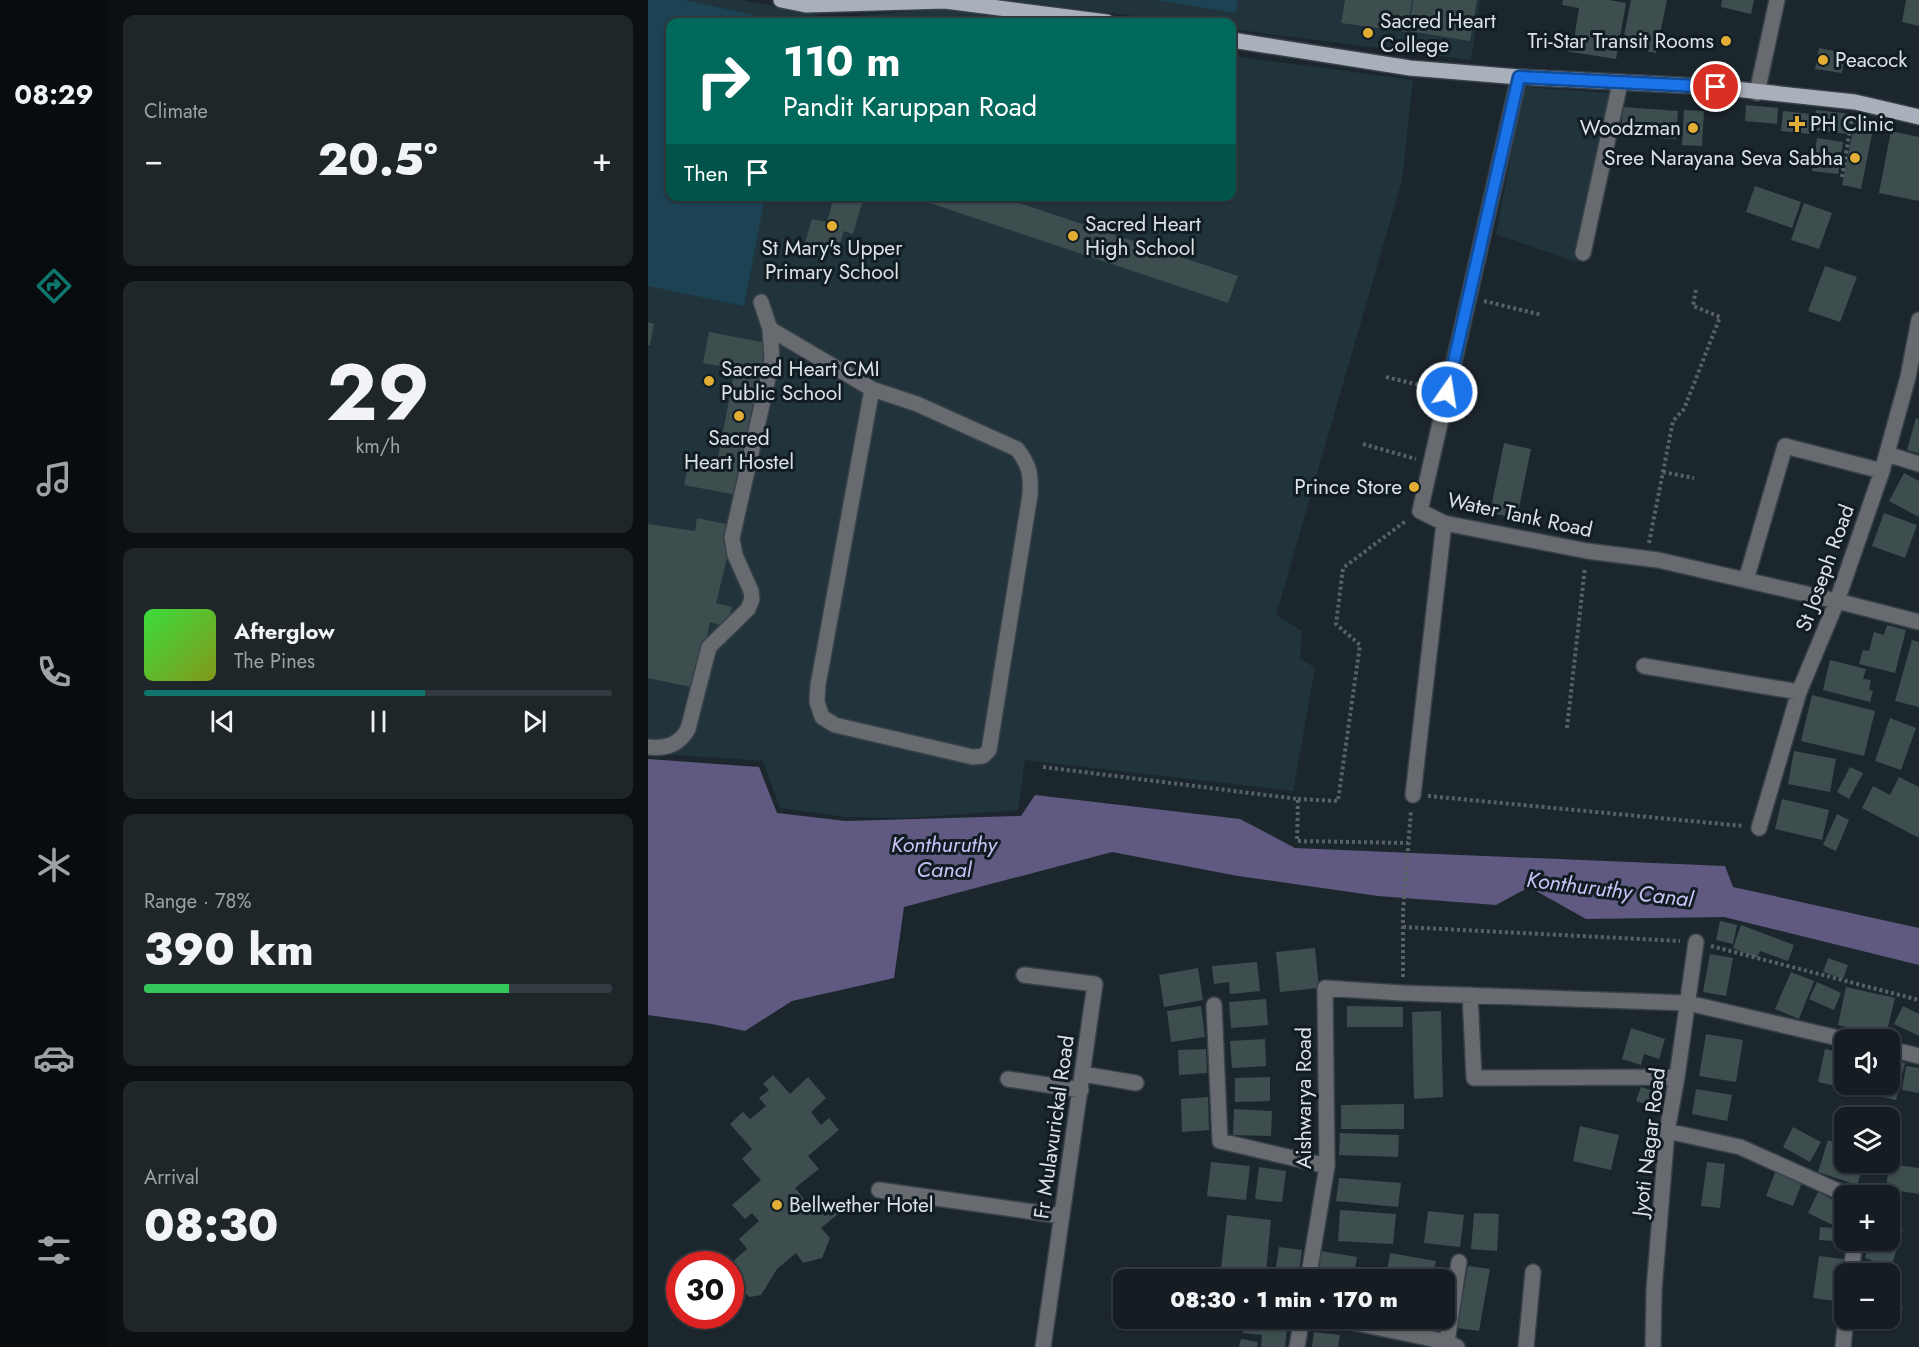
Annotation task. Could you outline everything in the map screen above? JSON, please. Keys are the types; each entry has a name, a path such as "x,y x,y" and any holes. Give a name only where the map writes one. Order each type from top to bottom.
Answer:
{"main road":[{"path":"781,0 806,5 945,1 1076,18"},
{"path":"1236,41 1410,68 1519,77 1716,87 1855,102 1919,117"}],"street":[{"path":"1757,93 1777,0"},
{"name":"Water Tank Road","path":"1519,77 1420,511 1444,523 1587,551 1646,558 1919,622"},
{"path":"1583,253 1620,82"},
{"path":"648,747 670,746 682,740 688,729 709,647 748,609 752,599 751,591 735,555 732,538 772,360 770,329 761,302"},
{"name":"St Joseph Road","path":"1759,828 1799,692 1837,601 1882,471 1908,377 1919,320"},
{"path":"770,329 872,389 917,404 1017,449 1026,460 1031,474 1030,495 989,750 983,756 973,757 836,725 822,717 817,702 820,674 872,389"},
{"path":"1746,580 1785,446 1882,471"},
{"path":"1887,454 1919,464"},
{"path":"1413,795 1444,523"},
{"path":"1644,666 1799,692"},
{"name":"Jyoti Nagar Road","path":"1653,1347 1654,1290 1668,1131 1696,942"},
{"name":"Fr Mulavurickal Road","path":"1024,975 1095,984 1043,1347"},
{"name":"Aishwarya Road","path":"1310,1269 1327,1166 1325,988 1402,993"},
{"path":"1402,993 1688,1003 1834,1037"},
{"path":"1470,995 1474,1078 1677,1077"},
{"path":"1214,1005 1220,1141 1327,1166"},
{"path":"1900,1051 1919,1056"},
{"path":"1083,1074 1136,1083"},
{"path":"1008,1078 1081,1090"},
{"path":"1668,1131 1740,1148 1834,1189"},
{"path":"879,1190 1062,1216"},
{"path":"1383,1329 1452,1344 1459,1262"},
{"path":"1526,1347 1533,1272"},
{"path":"1297,1347 1300,1329"},
{"path":"1843,1347 1845,1329"}],"path":[{"path":"1842,177 1855,102"},
{"path":"1646,558 1673,422 1684,409 1720,317 1693,306 1696,289"},
{"path":"1468,297 1542,315"},
{"path":"1386,377 1447,392"},
{"path":"1363,444 1431,464"},
{"path":"1663,472 1694,478"},
{"path":"1043,766 1298,799 1338,801 1360,645 1336,624 1343,568 1420,511"},
{"path":"1567,728 1587,551"},
{"path":"1402,993 1407,843 1413,795 1759,828"},
{"path":"1298,799 1297,841 1407,843"},
{"path":"1403,927 1696,942 1919,1000"}],"shaded area":[{"path":"648,0 742,0 830,18 666,18 666,201 1236,201 1236,57 1413,80 1402,180 1276,615 1302,631 1300,658 1315,668 1293,791 1025,760 1018,810 908,818 846,817 780,808 763,761 648,753"},
{"path":"648,0 685,0 767,18 666,18 666,201 764,201 744,306 648,286"},
{"name":"Sacred Heart College","path":"1010,0 1480,0 1471,60 1236,30 1236,18 1150,18"},
{"path":"1157,0 1238,0 1236,13"},
{"path":"942,9 1001,18 830,18"},
{"path":"1524,87 1609,93 1576,262 1496,234"}],"water":[{"name":"Konthuruthy Canal","path":"648,759 759,767 777,813 846,821 1021,816 1035,795 1240,819 1295,848 1725,866 1733,887 1919,928 1919,965 1724,917 1586,919 1529,887 1496,905 1378,896 1238,876 1112,852 904,907 894,978 792,1001 745,1031 648,1015"}],"building":[{"path":"1345,0 1412,0 1407,32 1341,23"},
{"path":"1413,0 1477,0 1470,41 1409,31"},
{"path":"1563,0 1609,0 1626,3 1616,59 1565,51 1568,38 1574,39 1579,8 1562,5"},
{"path":"1631,0 1667,0 1656,53 1622,46"},
{"path":"1722,0 1754,0 1751,14 1721,7"},
{"path":"1906,0 1919,0 1919,26 1902,22"},
{"path":"1819,48 1845,53 1842,73 1815,69"},
{"path":"1746,105 1778,108 1777,124 1745,121"},
{"path":"1623,107 1678,111 1676,139 1621,136"},
{"name":"Woodzman","path":"1684,110 1704,111 1702,146 1682,145"},
{"path":"1816,110 1850,114 1847,134 1814,130"},
{"path":"1783,111 1812,114 1810,134 1781,131"},
{"path":"1856,115 1875,119 1861,189 1842,185"},
{"path":"1891,131 1919,137 1919,201 1879,193"},
{"path":"1817,138 1843,142 1838,174 1812,171"},
{"path":"1755,186 1801,202 1792,228 1746,212"},
{"name":"St Mary's Upper Primary School","path":"833,201 863,201 853,234 844,231 840,243 832,241 829,250 805,243 812,219 827,222"},
{"name":"Sacred Heart High School","path":"924,201 1013,201 1238,276 1228,303"},
{"path":"1804,203 1832,213 1819,249 1791,240"},
{"path":"1825,266 1857,277 1840,322 1808,311"},
{"path":"648,322 654,324 650,345 648,345"},
{"name":"Sacred Heart Hostel","path":"709,332 766,343 737,495 684,485 689,463 716,468 735,369 703,363"},
{"path":"1916,418 1919,419 1919,453 1907,450"},
{"path":"1504,443 1531,449 1517,518 1490,513"},
{"path":"1904,473 1919,481 1919,517 1889,501"},
{"path":"1884,513 1917,525 1905,558 1872,546"},
{"path":"697,518 735,526 716,603 732,607 727,627 710,622 696,688 648,678 648,524 695,531"},
{"path":"1887,625 1906,630 1895,673 1859,664 1863,650 1869,651 1874,632 1884,635"},
{"path":"1912,640 1919,642 1919,707 1895,701"},
{"path":"1830,660 1866,669 1863,679 1871,680 1869,690 1873,691 1870,702 1823,690"},
{"path":"1812,695 1875,711 1864,756 1801,741"},
{"path":"1890,718 1916,728 1901,770 1875,761"},
{"path":"1794,751 1836,759 1830,792 1788,784"},
{"path":"1850,767 1863,773 1849,799 1837,792"},
{"path":"1899,777 1919,787 1919,838 1862,808 1873,786 1890,795"},
{"path":"1782,799 1829,810 1822,840 1775,829"},
{"path":"1837,814 1849,820 1836,851 1823,845"},
{"path":"1720,921 1737,925 1733,944 1716,940"},
{"path":"1741,925 1794,945 1788,961 1760,951 1757,958 1733,948"},
{"path":"1315,948 1319,988 1280,992 1276,952"},
{"path":"1710,954 1733,958 1726,996 1703,992"},
{"path":"1828,958 1848,965 1843,979 1823,972"},
{"path":"1257,962 1260,991 1230,994 1229,982 1214,984 1212,966"},
{"path":"1198,968 1203,1000 1164,1007 1159,975"},
{"path":"1791,972 1814,981 1799,1019 1775,1009"},
{"path":"1817,982 1841,993 1834,1010 1809,999"},
{"path":"1846,987 1895,998 1887,1029 1857,1029 1838,1025"},
{"path":"1266,999 1268,1025 1231,1028 1229,1002"},
{"path":"1201,1006 1205,1037 1171,1042 1167,1011"},
{"path":"1347,1006 1403,1007 1403,1027 1347,1027"},
{"path":"1903,1006 1919,1014 1919,1036 1894,1024"},
{"path":"1441,1011 1443,1097 1414,1099 1412,1012"},
{"path":"1631,1028 1665,1039 1659,1059 1644,1054 1641,1065 1622,1059"},
{"path":"1706,1034 1743,1040 1736,1082 1699,1076"},
{"path":"1265,1039 1266,1066 1232,1068 1230,1041"},
{"path":"1206,1049 1207,1073 1179,1075 1178,1050"},
{"path":"1825,1049 1834,1051 1834,1086 1818,1082"},
{"path":"1900,1062 1905,1063 1900,1084"},
{"path":"1906,1066 1919,1068 1919,1093 1902,1090"},
{"path":"773,1075 790,1094 808,1077 826,1098 811,1112 821,1125 829,1118 839,1130 808,1156 819,1169 795,1188 815,1212 828,1202 838,1214 821,1228 830,1238 822,1258 803,1263 796,1253 777,1269 761,1295 750,1297 744,1293 744,1252 747,1249 739,1239 759,1221 752,1213 745,1219 732,1205 761,1180 742,1159 752,1149 730,1124 743,1112 750,1119 766,1106 759,1098 769,1090 763,1084"},
{"path":"1270,1077 1270,1101 1235,1102 1235,1078"},
{"path":"1641,1087 1670,1096 1665,1110 1636,1101"},
{"path":"1696,1089 1732,1095 1727,1121 1692,1114"},
{"path":"1882,1095 1897,1095 1896,1100 1882,1097"},
{"path":"1208,1097 1209,1130 1182,1132 1181,1099"},
{"path":"1404,1104 1404,1129 1341,1129 1341,1105"},
{"path":"1234,1109 1272,1111 1271,1136 1233,1135"},
{"path":"1580,1126 1619,1135 1611,1170 1573,1161"},
{"path":"1793,1127 1821,1142 1810,1162 1783,1147"},
{"path":"1340,1133 1399,1135 1398,1157 1339,1155"},
{"path":"1828,1140 1834,1142 1834,1173 1861,1173 1857,1185 1818,1172"},
{"path":"1211,1162 1250,1166 1246,1200 1207,1196"},
{"path":"1707,1162 1725,1164 1720,1208 1701,1206"},
{"path":"1900,1165 1919,1168 1919,1194 1900,1191 1900,1185 1886,1185 1888,1173 1900,1173"},
{"path":"1259,1167 1286,1171 1282,1202 1255,1199"},
{"path":"1776,1170 1803,1180 1793,1206 1766,1196"},
{"path":"1339,1178 1401,1183 1398,1207 1336,1201"},
{"path":"1818,1192 1834,1200 1834,1226 1808,1213"},
{"path":"1340,1210 1396,1214 1393,1244 1338,1241"},
{"path":"1428,1211 1464,1215 1460,1247 1424,1243"},
{"path":"1474,1213 1499,1214 1497,1251 1471,1249"},
{"path":"1227,1215 1271,1220 1266,1269 1221,1268"},
{"path":"1820,1227 1834,1228 1834,1241 1819,1240"},
{"path":"1279,1247 1302,1250 1299,1269 1276,1269"},
{"path":"1321,1251 1357,1257 1355,1269 1319,1269"},
{"path":"1867,1251 1896,1251 1892,1263 1879,1263 1865,1258"},
{"path":"1390,1253 1436,1261 1434,1269 1388,1269"},
{"path":"1819,1256 1850,1260 1849,1263 1834,1263 1834,1301 1813,1298"},
{"path":"1468,1266 1490,1269 1479,1331 1457,1328"},
{"path":"1243,1329 1287,1329 1285,1347 1261,1347 1262,1335 1243,1333"},
{"path":"1314,1332 1340,1335 1338,1347 1312,1347"},
{"path":"1241,1339 1258,1342 1257,1347 1239,1347"}],"place":[{"name":"Sacred Heart College","path":"1368,33"},
{"name":"Tri-Star Transit Rooms","path":"1726,41"},
{"name":"Peacock","path":"1823,60"},
{"name":"PH Clinic","path":"1797,124"},
{"name":"Woodzman","path":"1693,128"},
{"name":"Sree Narayana Seva Sabha","path":"1855,158"},
{"name":"St Mary's Upper Primary School","path":"832,226"},
{"name":"Sacred Heart High School","path":"1073,236"},
{"name":"Sacred Heart CMI Public School","path":"709,381"},
{"name":"Sacred Heart Hostel","path":"739,416"},
{"name":"Prince Store","path":"1414,487"},
{"name":"Bellwether Hotel","path":"777,1205"}],"route":[{"path":"1447,392 1519,77 1716,87"}]}
